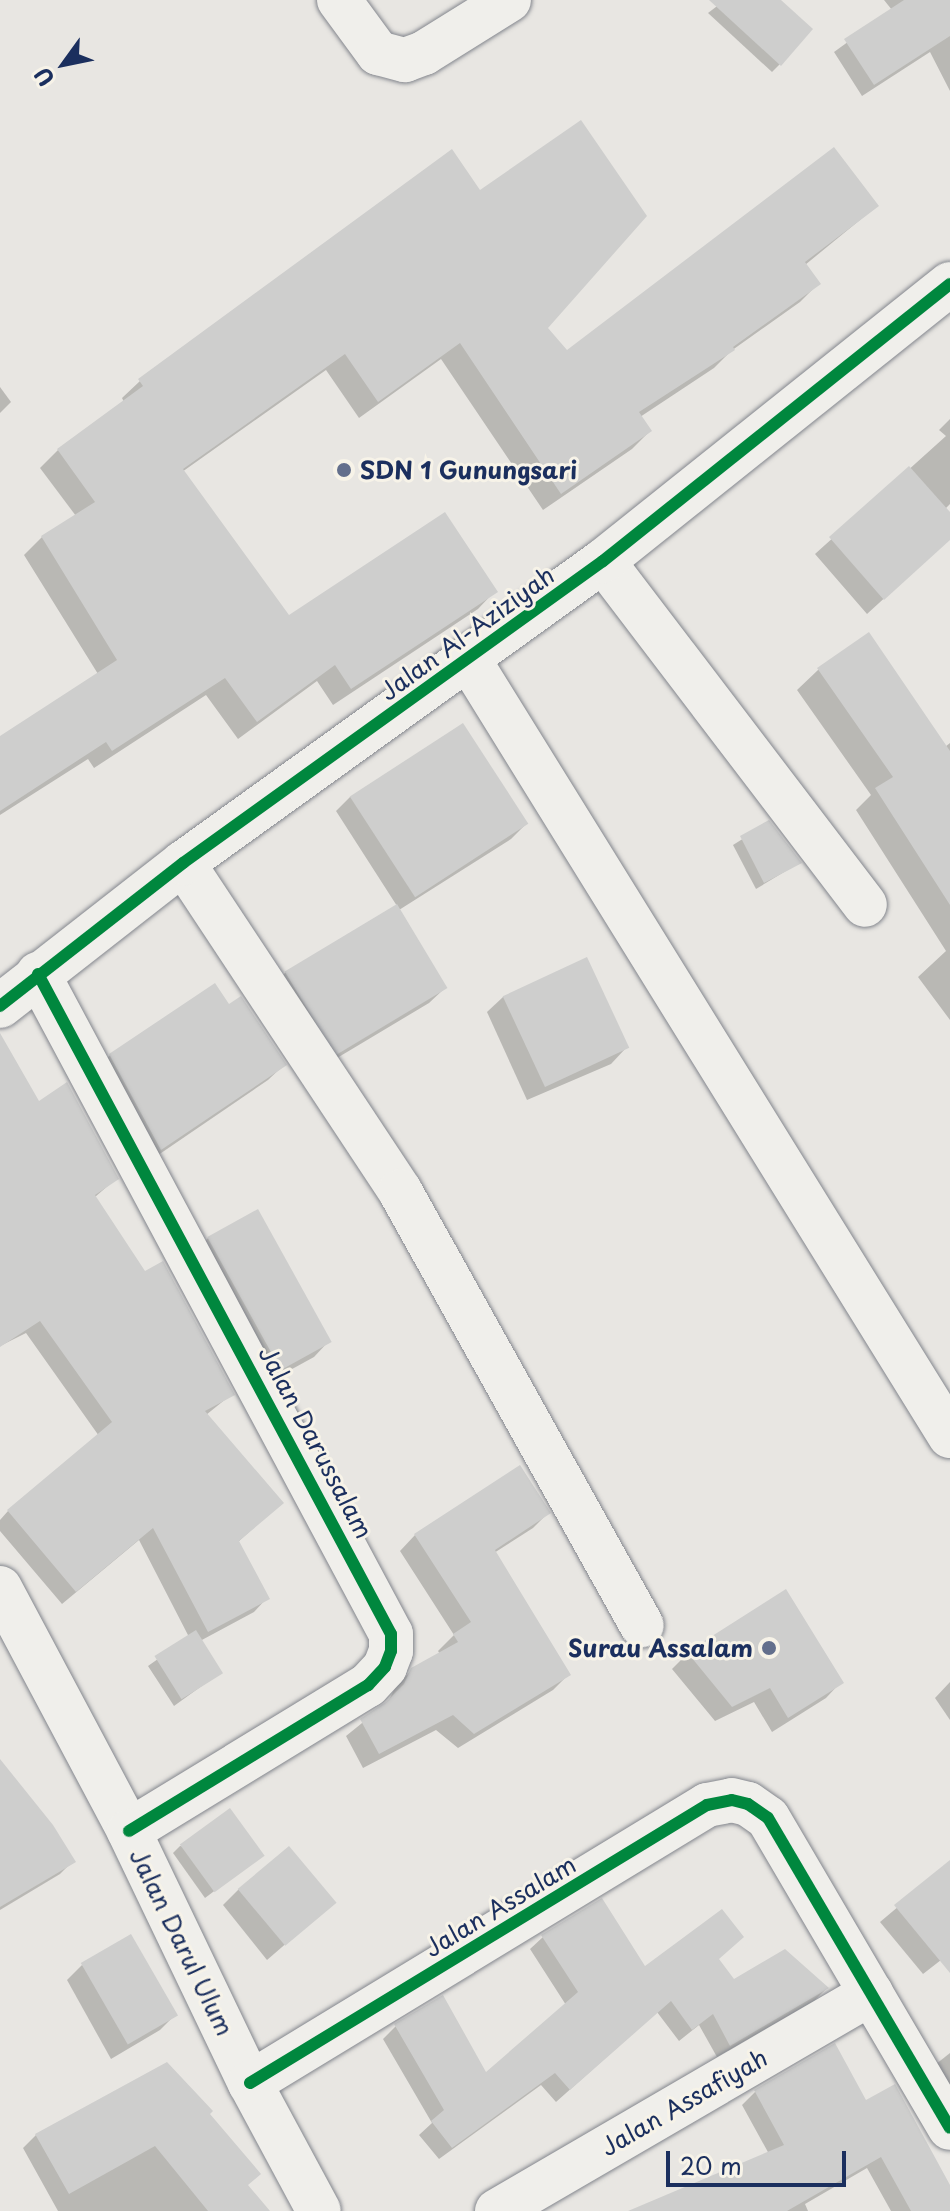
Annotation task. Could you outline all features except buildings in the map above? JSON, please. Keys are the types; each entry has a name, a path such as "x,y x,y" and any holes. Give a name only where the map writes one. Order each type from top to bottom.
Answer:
{"street":[{"path":"339,0 378,53 398,60 424,53 509,0"},
{"name":"Jalan Al-Aziziyah","path":"0,1006 183,863 603,561 950,284"},
{"path":"603,561 865,905"},
{"path":"469,660 950,1436"},
{"path":"183,863 400,1191 642,1625"},
{"name":"Jalan Darussalam","path":"38,974 391,1634 391,1651 385,1667 368,1685 129,1831"},
{"name":"Jalan Darul Ulum","path":"0,1588 129,1831 250,2083 319,2211"},
{"name":"Jalan Assalam","path":"250,2083 707,1805 723,1800 748,1804 773,1826 871,1993"},
{"path":"871,1993 950,2128"},
{"name":"Jalan Assafiyah","path":"497,2211 871,1993"}],"cycle path":[{"path":"0,1006 183,863 603,561 950,284"},
{"path":"38,974 391,1634 391,1651 385,1667 368,1685 129,1831"},
{"path":"250,2083 707,1805 732,1800 748,1804 768,1818 950,2128"}],"place":[{"name":"SDN 1 Gunungsari","path":"344,470"},
{"name":"Surau Assalam","path":"769,1648"}]}
